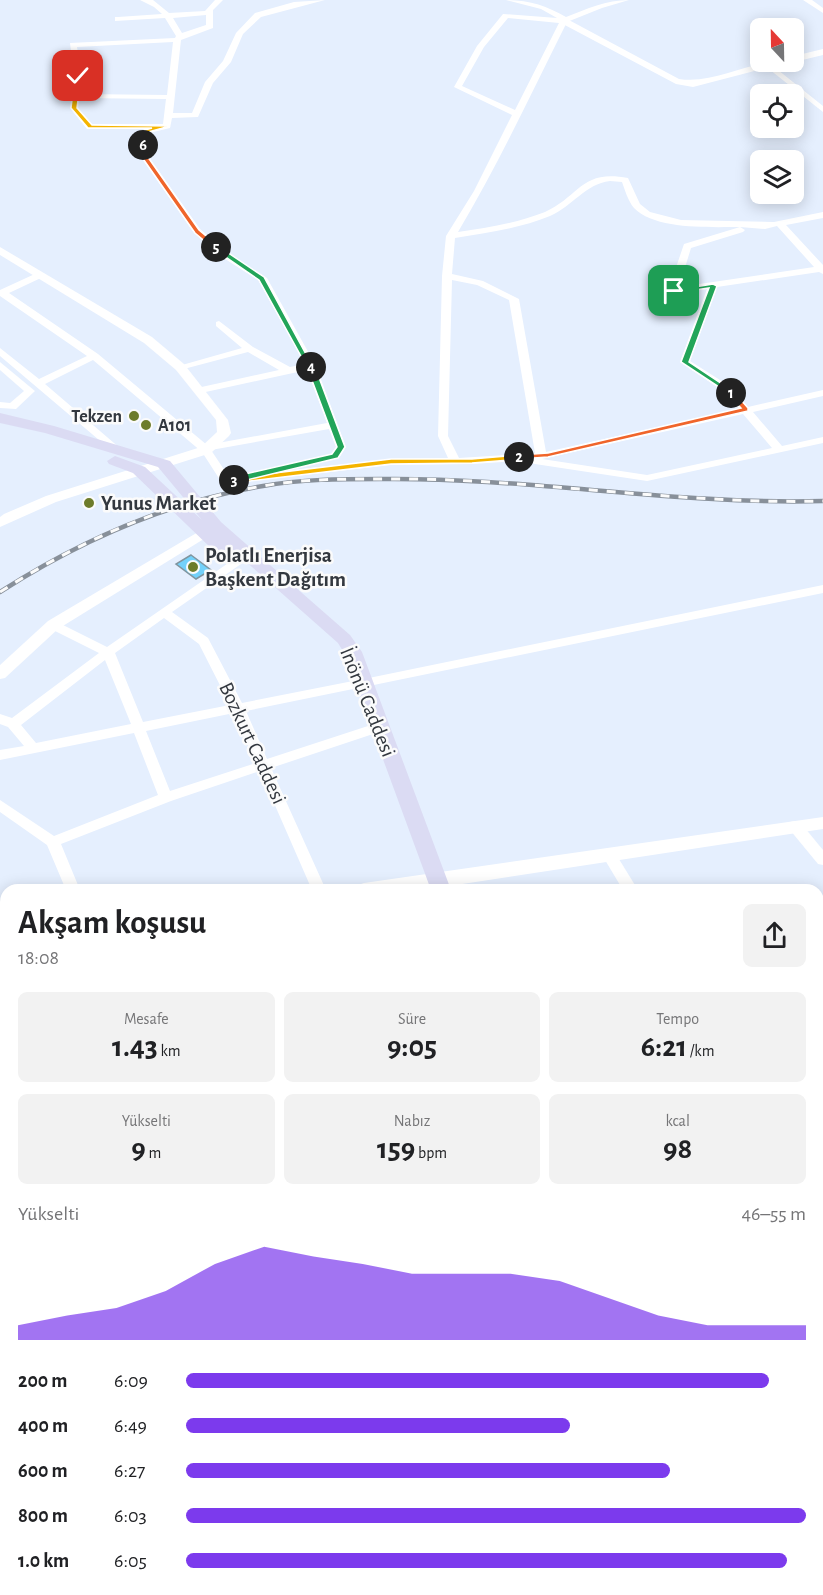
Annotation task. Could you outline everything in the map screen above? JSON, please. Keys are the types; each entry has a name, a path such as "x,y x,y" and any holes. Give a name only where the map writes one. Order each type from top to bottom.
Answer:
{"main road":[{"path":"0,418 49,429 164,464"},
{"name":"İnönü Caddesi","path":"0,430 86,449 139,470 344,639 352,652 372,730 431,884"},
{"name":"İnönü Caddesi","path":"164,464 209,529 237,561 276,585 333,640 359,684 431,884"}],"street":[{"path":"144,0 155,2 167,10 178,38 168,121"},
{"path":"219,0 209,9 210,26 201,31 178,38 73,45 78,76 74,108 90,127 168,121 195,115 209,82 227,62 240,33 258,15 294,4 321,0"},
{"path":"510,0 543,3"},
{"path":"531,0 543,3 676,81 693,84 750,67"},
{"path":"518,115 458,87 481,46 506,16 567,19 625,0"},
{"path":"807,0 823,11"},
{"path":"118,19 167,10 209,13"},
{"path":"455,461 443,436 447,276 451,236 478,191 567,19"},
{"path":"804,51 823,46"},
{"path":"804,57 823,52"},
{"path":"776,72 823,110"},
{"path":"77,96 171,97"},
{"path":"168,121 145,131 142,153 197,231 225,255 262,278 311,366 341,447 335,456 226,481"},
{"path":"451,236 503,228 552,212 591,181 609,177 626,180 638,206 658,219 697,224 776,224 822,270"},
{"path":"822,270 674,291 687,246 729,232 823,215"},
{"path":"0,250 148,340 180,367 201,390 222,420 224,433 208,448"},
{"path":"0,293 40,275"},
{"path":"447,276 480,283 514,299 541,454"},
{"path":"713,286 685,362 727,389 779,449"},
{"path":"0,293 94,356 208,448 226,481"},
{"path":"219,324 249,349 289,371"},
{"path":"180,367 249,349"},
{"path":"0,351 116,449"},
{"path":"37,384 94,356"},
{"path":"0,365 30,391 12,407 0,405"},
{"path":"201,390 311,366"},
{"path":"226,481 391,462 455,461 548,455 823,393"},
{"path":"0,523 9,516 51,500 208,448 333,425"},
{"path":"512,458 647,478 823,440"},
{"path":"0,674 53,625 209,529"},
{"path":"33,748 6,721 237,561"},
{"path":"0,755 823,589"},
{"name":"Bozkurt Caddesi","path":"165,613 204,641 265,765 316,884"},
{"path":"53,625 108,652 166,797"},
{"path":"53,842 166,797 372,730"},
{"path":"0,805 53,842 70,884"},
{"path":"443,884 609,855 823,823"},
{"path":"795,826 823,860"},
{"path":"609,855 627,884"}],"building":[{"name":"Polatlı Enerjisa Başkent Dağıtım","path":"191,555 211,570 196,579 176,564"}],"railway":[{"path":"0,592 93,540 159,513 227,493 292,482 351,479 491,482 712,499 823,501"}],"place":[{"name":"Tekzen","path":"134,416"},
{"name":"A101","path":"146,425"},
{"name":"Yunus Market","path":"89,503"},
{"name":"Polatlı Enerjisa Başkent Dağıtım","path":"193,567"}],"route":[{"path":"78,76 74,108 90,127 167,126 145,131 142,153 197,231 225,255 262,278 311,366 341,447 335,456 226,481 391,462 472,461 548,455 746,409 727,389 685,362 713,286 674,291"}]}
